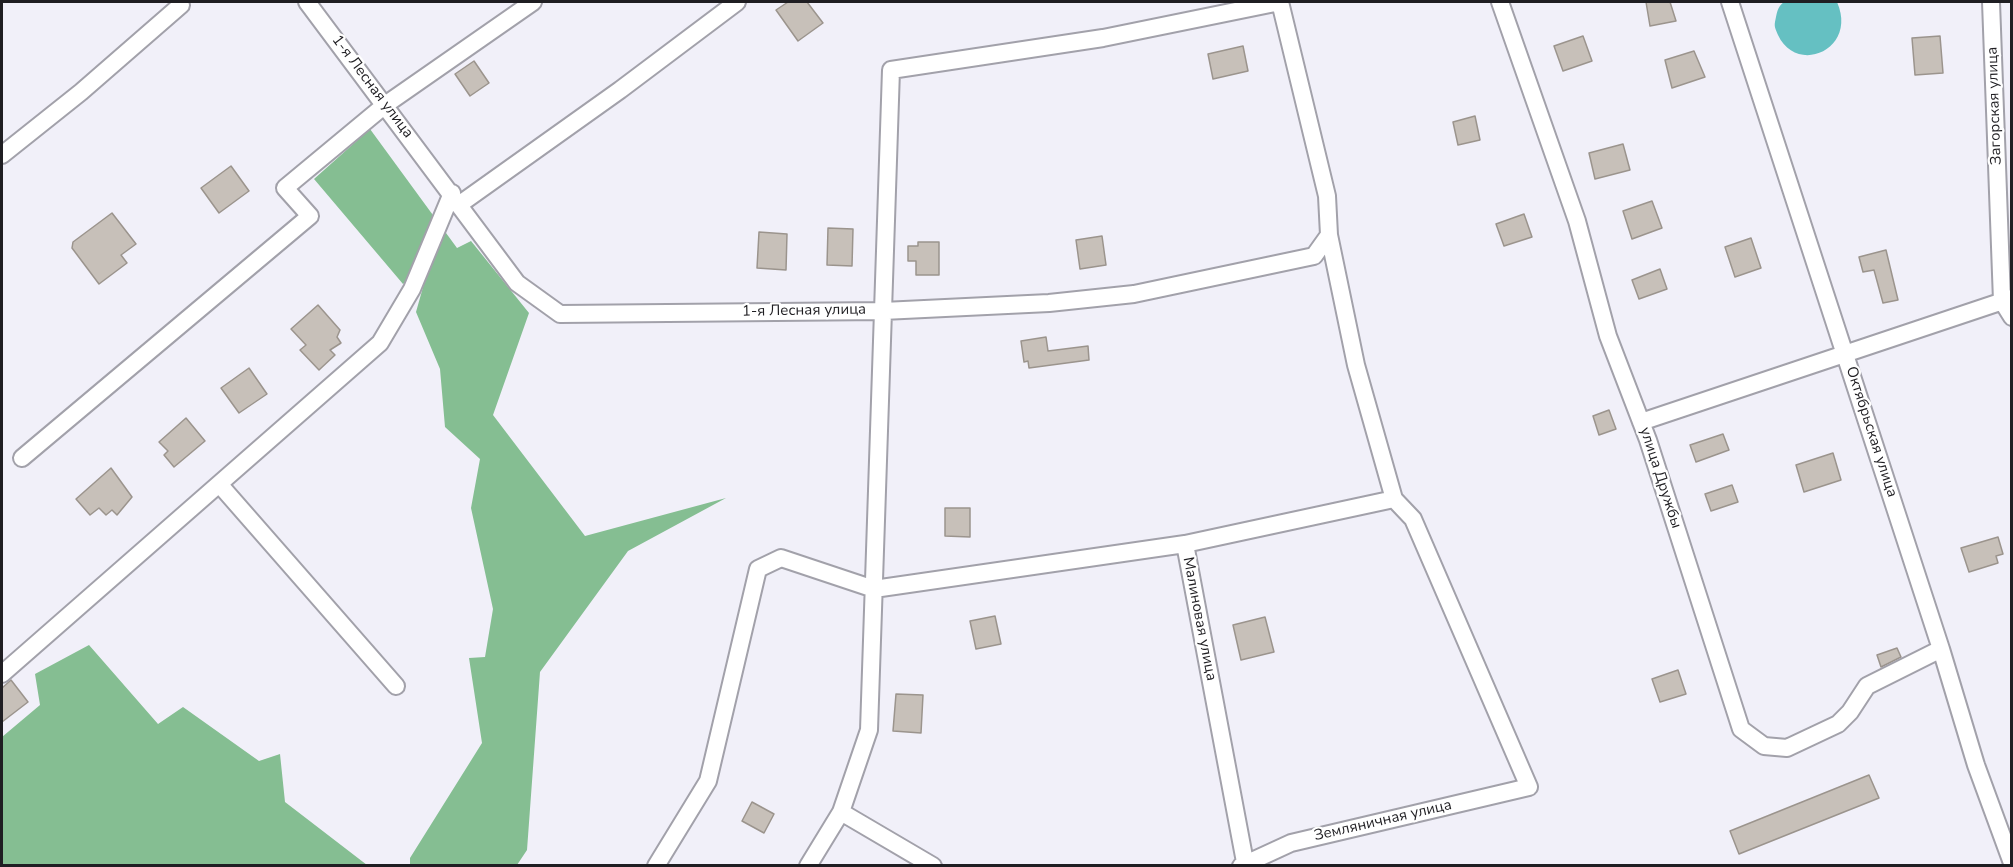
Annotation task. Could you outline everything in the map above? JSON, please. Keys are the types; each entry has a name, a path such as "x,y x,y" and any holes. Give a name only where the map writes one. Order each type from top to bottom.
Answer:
{"street":[{"name":"1-я Лесная улица","path":"308,2 517,283 560,314 883,311 869,730 841,812 808,866"},
{"path":"22,458 310,216 285,188 385,105 533,2"},
{"path":"2,674 380,343 412,289 456,199 621,90 737,2"},
{"path":"1185,544 1394,499 1356,365 1329,236 1327,196 1280,2 1103,38 891,70 883,311 1049,303 1134,294 1314,256 1329,236"},
{"name":"улица Дружбы","path":"1500,2 1577,221 1608,336 1641,422 1741,729 1764,746 1787,748 1844,719 1867,686 1941,649"},
{"name":"Октябрьская улица","path":"1730,2 1941,649 1976,765 2012,863"},
{"name":"Загорская улица","path":"1991,2 2007,299 2012,317"},
{"path":"2,155 81,92 183,3"},
{"path":"1641,422 2007,299"},
{"path":"220,485 396,686"},
{"name":"Земляничная улица","path":"1243,864 1291,843 1529,787 1413,519 1394,499"},
{"name":"Малиновая улица","path":"874,589 1185,544 1243,864"},
{"path":"656,866 708,781 758,568 781,558 874,589"},
{"path":"841,812 933,866"}],"green space":[{"path":"370,129 457,248 471,241 529,313 493,415 585,536 726,498 628,551 540,672 527,850 517,865 410,865 410,858 482,743 469,658 485,657 493,609 471,508 480,459 445,427 440,369 416,312 431,259 403,284 314,179"},
{"path":"89,645 158,724 183,707 259,761 280,754 285,802 367,865 2,865 2,737 40,705 35,674"}],"water":[{"path":"1784,2 1837,2 1841,19 1839,33 1833,44 1811,55 1798,54 1787,47 1778,35 1775,25 1778,10"}],"building":[{"path":"788,2 807,2 823,23 798,41 776,10"},
{"path":"1646,2 1670,2 1676,21 1650,26"},
{"path":"1583,36 1592,61 1563,71 1554,46"},
{"path":"1940,36 1943,73 1915,75 1912,38"},
{"path":"1243,46 1248,71 1213,79 1208,54"},
{"path":"1694,51 1705,77 1672,88 1665,60"},
{"path":"474,61 489,83 470,96 455,74"},
{"path":"1475,116 1480,140 1458,145 1453,122"},
{"path":"1623,144 1630,170 1595,179 1589,153"},
{"path":"231,166 249,191 219,213 201,188"},
{"path":"1652,201 1662,228 1632,239 1623,211"},
{"path":"112,213 136,244 121,255 127,263 99,284 72,248 73,242"},
{"path":"1524,214 1532,237 1504,246 1496,224"},
{"path":"828,228 853,229 852,266 827,265"},
{"path":"759,232 787,234 786,270 757,268"},
{"path":"1102,236 1106,265 1080,269 1076,240"},
{"path":"1751,238 1761,268 1735,277 1725,247"},
{"path":"918,242 939,242 939,275 916,275 916,261 908,261 908,246 918,246"},
{"path":"1886,250 1898,300 1883,303 1874,270 1863,272 1859,257"},
{"path":"1660,269 1667,289 1639,299 1632,280"},
{"path":"318,305 340,330 337,337 341,343 330,350 335,355 319,370 300,350 306,345 291,329"},
{"path":"1046,337 1048,351 1088,346 1089,360 1029,368 1028,361 1024,362 1021,341"},
{"path":"249,368 267,394 239,413 221,388"},
{"path":"1609,410 1616,429 1599,435 1593,416"},
{"path":"186,418 205,441 174,467 164,455 168,451 159,442"},
{"path":"1723,434 1729,450 1696,462 1690,445"},
{"path":"1833,453 1841,480 1804,492 1796,465"},
{"path":"111,468 132,497 117,515 112,510 106,515 99,508 90,515 76,499"},
{"path":"1732,485 1738,502 1711,511 1705,494"},
{"path":"945,508 970,508 970,537 945,536"},
{"path":"1998,537 2003,554 1996,556 1998,563 1969,572 1961,548"},
{"path":"995,616 1001,644 976,649 970,621"},
{"path":"1265,617 1274,652 1241,660 1233,625"},
{"path":"1897,648 1901,657 1881,667 1877,655"},
{"path":"1678,670 1686,694 1660,702 1652,679"},
{"path":"11,680 28,702 2,722 2,688"},
{"path":"896,694 923,695 921,733 893,731"},
{"path":"1869,775 1879,798 1739,854 1730,831"},
{"path":"752,802 774,814 764,833 742,821"}]}
